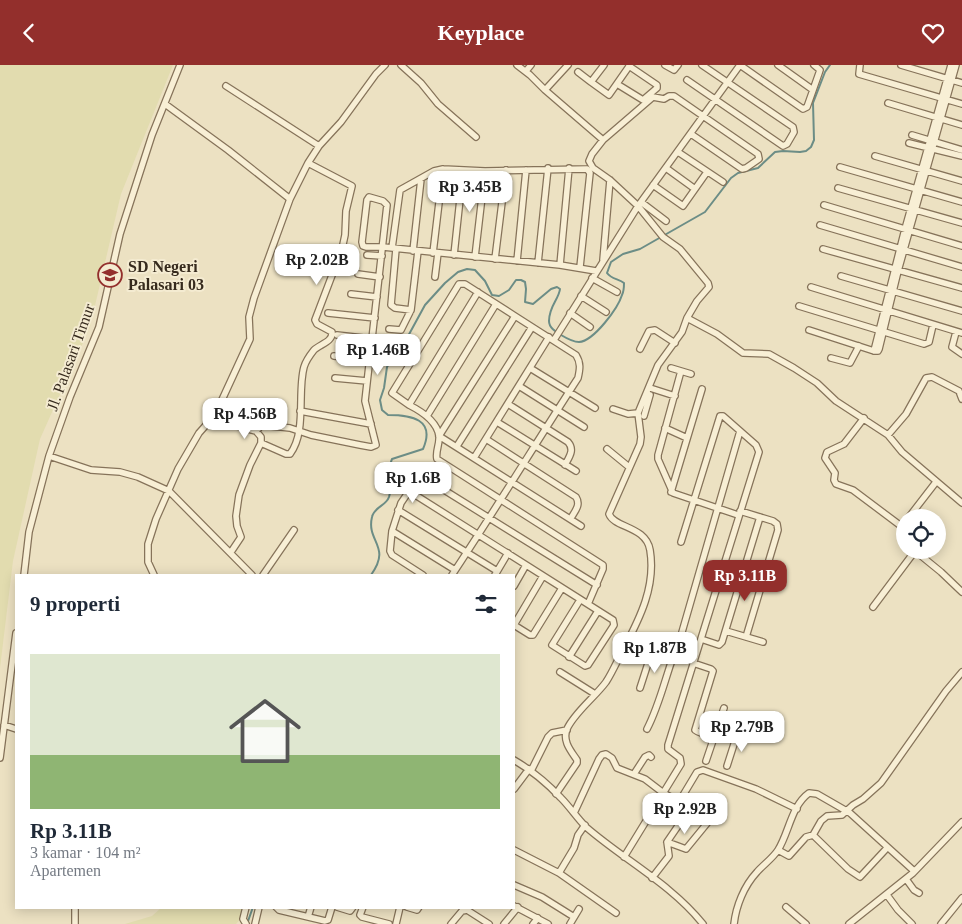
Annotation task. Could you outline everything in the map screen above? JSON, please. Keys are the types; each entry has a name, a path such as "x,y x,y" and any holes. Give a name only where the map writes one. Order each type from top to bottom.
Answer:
{"street":[{"name":"Jl. Palasari Timur","path":"24,574 29,532 49,456 70,397 97,333 120,234 152,135 180,65"},
{"path":"154,574 148,562 148,544 156,519 178,469 188,451 214,415 250,339 250,317 254,298 290,199 319,145 341,122 376,74 385,65"},
{"path":"401,65 421,83 438,104 476,137"},
{"path":"516,65 526,71 603,140"},
{"path":"526,71 531,65"},
{"path":"545,90 568,65"},
{"path":"591,82 604,65"},
{"path":"665,65 674,70 678,65"},
{"path":"687,80 783,146 787,144 794,132 793,127 702,65"},
{"path":"474,458 530,368 562,327 639,204 740,65 803,109 807,107 820,73 820,69 814,65"},
{"path":"778,65 813,90"},
{"path":"860,65 859,74 962,104"},
{"path":"901,65 962,83"},
{"path":"809,330 874,351 879,349 881,332 896,270 944,99 951,65"},
{"path":"949,79 956,65"},
{"path":"578,72 607,95 612,93 617,84 630,66 657,85 657,88 643,101 617,84"},
{"path":"226,86 319,145"},
{"path":"580,267 592,154 603,140 653,97 664,99 674,96 758,154 760,159 742,169 691,134"},
{"path":"888,103 962,125"},
{"path":"164,104 228,150 290,199"},
{"path":"912,135 962,156"},
{"path":"909,143 931,144 962,150"},
{"path":"678,152 722,182"},
{"path":"875,156 962,181"},
{"path":"261,443 286,454 290,454 293,450 299,431 301,385 304,367 308,357 315,349 332,336 332,332 317,324 315,320 342,249 345,235 346,211 352,186 308,163"},
{"path":"840,167 962,202"},
{"path":"538,263 548,168"},
{"path":"411,310 395,308 391,305 399,192 402,188 434,171 443,169 464,171 548,168 591,169 610,180 639,204 666,221"},
{"path":"560,265 569,168"},
{"path":"666,168 695,189"},
{"path":"435,277 443,169"},
{"path":"517,261 526,169"},
{"path":"496,259 506,170"},
{"path":"454,255 464,171"},
{"path":"475,257 485,171"},
{"path":"653,185 683,206 707,172"},
{"path":"389,329 401,329 411,310 421,179"},
{"path":"603,261 610,180"},
{"path":"838,187 962,223"},
{"path":"256,431 262,425 290,428 327,438 374,447 376,443 365,401 380,277 383,247 387,205 383,201 369,197 367,200 362,241 363,246 366,247 383,247 580,267 596,271"},
{"path":"515,788 530,770 548,737 552,733 566,730 605,683 636,627 648,595 651,579 648,543 635,530 612,520 609,515 640,444 641,415 662,358 682,332 687,318 709,285 680,249 663,237 639,204"},
{"path":"824,205 962,246"},
{"path":"820,225 962,267"},
{"path":"823,249 962,288"},
{"path":"367,255 382,256"},
{"path":"358,275 380,277"},
{"path":"841,276 962,311"},
{"path":"592,278 617,292"},
{"path":"392,531 454,573 478,534 489,517 501,499 513,481 568,392 578,378 580,369 579,360 576,355 553,338 514,316 465,284 459,284 392,393 427,416 436,428 439,436 437,459 501,499 603,565 604,569 588,605"},
{"path":"811,287 959,333 952,347 962,354"},
{"path":"409,405 478,292"},
{"path":"351,294 377,297"},
{"path":"581,296 606,312"},
{"path":"427,416 496,304"},
{"path":"799,306 924,344 929,342 933,325"},
{"path":"328,313 375,318"},
{"path":"570,313 590,327"},
{"path":"439,436 514,316"},
{"path":"687,318 717,334 743,353 770,354 817,383 836,401 888,435 902,452 962,503"},
{"path":"457,447 532,327"},
{"path":"640,349 649,331 652,330 674,343"},
{"path":"337,335 372,339"},
{"path":"831,358 850,363 859,346"},
{"path":"334,356 370,361"},
{"path":"530,368 595,408"},
{"path":"671,368 691,374"},
{"path":"681,371 658,455 672,492 716,509 760,517 777,524 778,530 746,637"},
{"path":"888,435 906,414 926,378 929,376 959,391 962,399"},
{"path":"335,378 367,381"},
{"path":"519,386 584,427"},
{"path":"651,389 674,396"},
{"path":"672,492 702,389"},
{"path":"508,404 568,442 572,447 572,452 565,465"},
{"path":"613,409 628,414 641,415"},
{"path":"300,411 371,424"},
{"path":"214,415 240,427 256,431 261,437 261,443 250,465 239,495 236,516 241,537 231,552"},
{"path":"624,857 680,764 680,758 668,749 668,745 759,452 756,445 723,416 720,416 681,542"},
{"path":"864,418 844,444 827,453 825,459 836,473 834,480 836,485 853,490 896,520"},
{"path":"497,422 576,471"},
{"path":"665,428 687,438"},
{"path":"647,729 657,706 670,660 680,639 740,431"},
{"path":"439,436 513,481 581,526"},
{"path":"486,439 576,497 578,505 571,519"},
{"path":"607,449 629,467"},
{"path":"49,456 91,470 120,472 138,477 168,491 251,574"},
{"path":"421,574 392,555 390,551 392,531 398,510 418,476 423,475 597,585"},
{"path":"915,509 936,482"},
{"path":"409,491 612,620 614,625 588,665 582,665 553,647 552,643 580,600"},
{"path":"398,510 496,573 508,553"},
{"path":"680,639 720,645 726,631 760,517"},
{"path":"263,574 294,530"},
{"path":"873,607 908,559"},
{"path":"925,559 962,593"},
{"path":"515,584 526,565"},
{"path":"515,623 544,576"},
{"path":"515,626 533,635 562,588"},
{"path":"569,657 598,611"},
{"path":"726,631 763,642"},
{"path":"0,758 15,641"},
{"path":"640,687 651,654 670,660"},
{"path":"693,663 712,671 695,730 715,735 737,733"},
{"path":"560,672 595,694"},
{"path":"778,850 789,856 806,837 812,835 818,825 827,817 842,815 846,810 864,799 880,783 946,691 962,672"},
{"path":"706,761 724,708"},
{"path":"727,766 743,716"},
{"path":"4,725 15,729"},
{"path":"556,794 577,763 567,744 566,730"},
{"path":"574,813 602,755 610,755 617,768 645,779 692,810 690,819 680,823 667,842 669,856 652,878"},
{"path":"634,774 645,757 647,755 651,757"},
{"path":"515,760 530,770 556,794 585,825 684,902 703,924"},
{"path":"679,802 697,771 703,770 756,789 797,809"},
{"path":"734,924 735,912 747,885 778,850 797,809 805,796 813,792 846,810 865,825 887,848 914,871"},
{"path":"667,842 686,849 713,817"},
{"path":"849,924 906,879 962,823"},
{"path":"559,873 585,825"},
{"path":"812,835 858,877 887,848"},
{"path":"515,851 559,873 616,913"},
{"path":"906,879 914,890 919,893"},
{"path":"515,885 542,897 574,917"},
{"path":"888,895 898,910 912,924"},
{"path":"941,924 962,898"},
{"path":"516,906 548,924"},
{"path":"786,907 806,924"},
{"path":"75,924 76,909"},
{"path":"245,923 243,919 246,909"},
{"path":"255,924 259,909"},
{"path":"308,917 310,909"},
{"path":"289,910 327,921 331,909"},
{"path":"352,909 362,917 389,924"},
{"path":"360,915 362,909"},
{"path":"396,924 400,909"},
{"path":"504,924 514,909"},
{"path":"570,924 580,909"},
{"path":"451,924 462,911 466,910 470,910 484,923"},
{"path":"534,924 538,918"}],"shaded area":[{"path":"0,65 173,65 121,194 90,327 40,439 13,561 0,668"},
{"path":"160,909 246,909 245,914 236,924 125,924 152,916"}],"waterway":[{"path":"372,574 379,557 379,550 372,533 372,517 375,511 389,497 392,459 423,449 426,439 424,425 413,418 388,415 382,410 380,400 387,367 407,338 425,305 445,283 458,272 467,269 475,270 485,281 492,295 499,296 509,290 516,280 525,282 525,302 533,304 551,289 557,287 560,289 549,316 550,326 570,340 579,342 585,340 605,323 616,308 623,293 624,283 607,273 611,262 623,254 640,249 705,212 731,178 738,173 758,168 775,152 800,152 806,151 811,147 814,140 813,103 825,72 830,65"},
{"path":"247,924 252,909"}],"place":[{"name":"SD Negeri Palasari 03","path":"110,275"}]}
